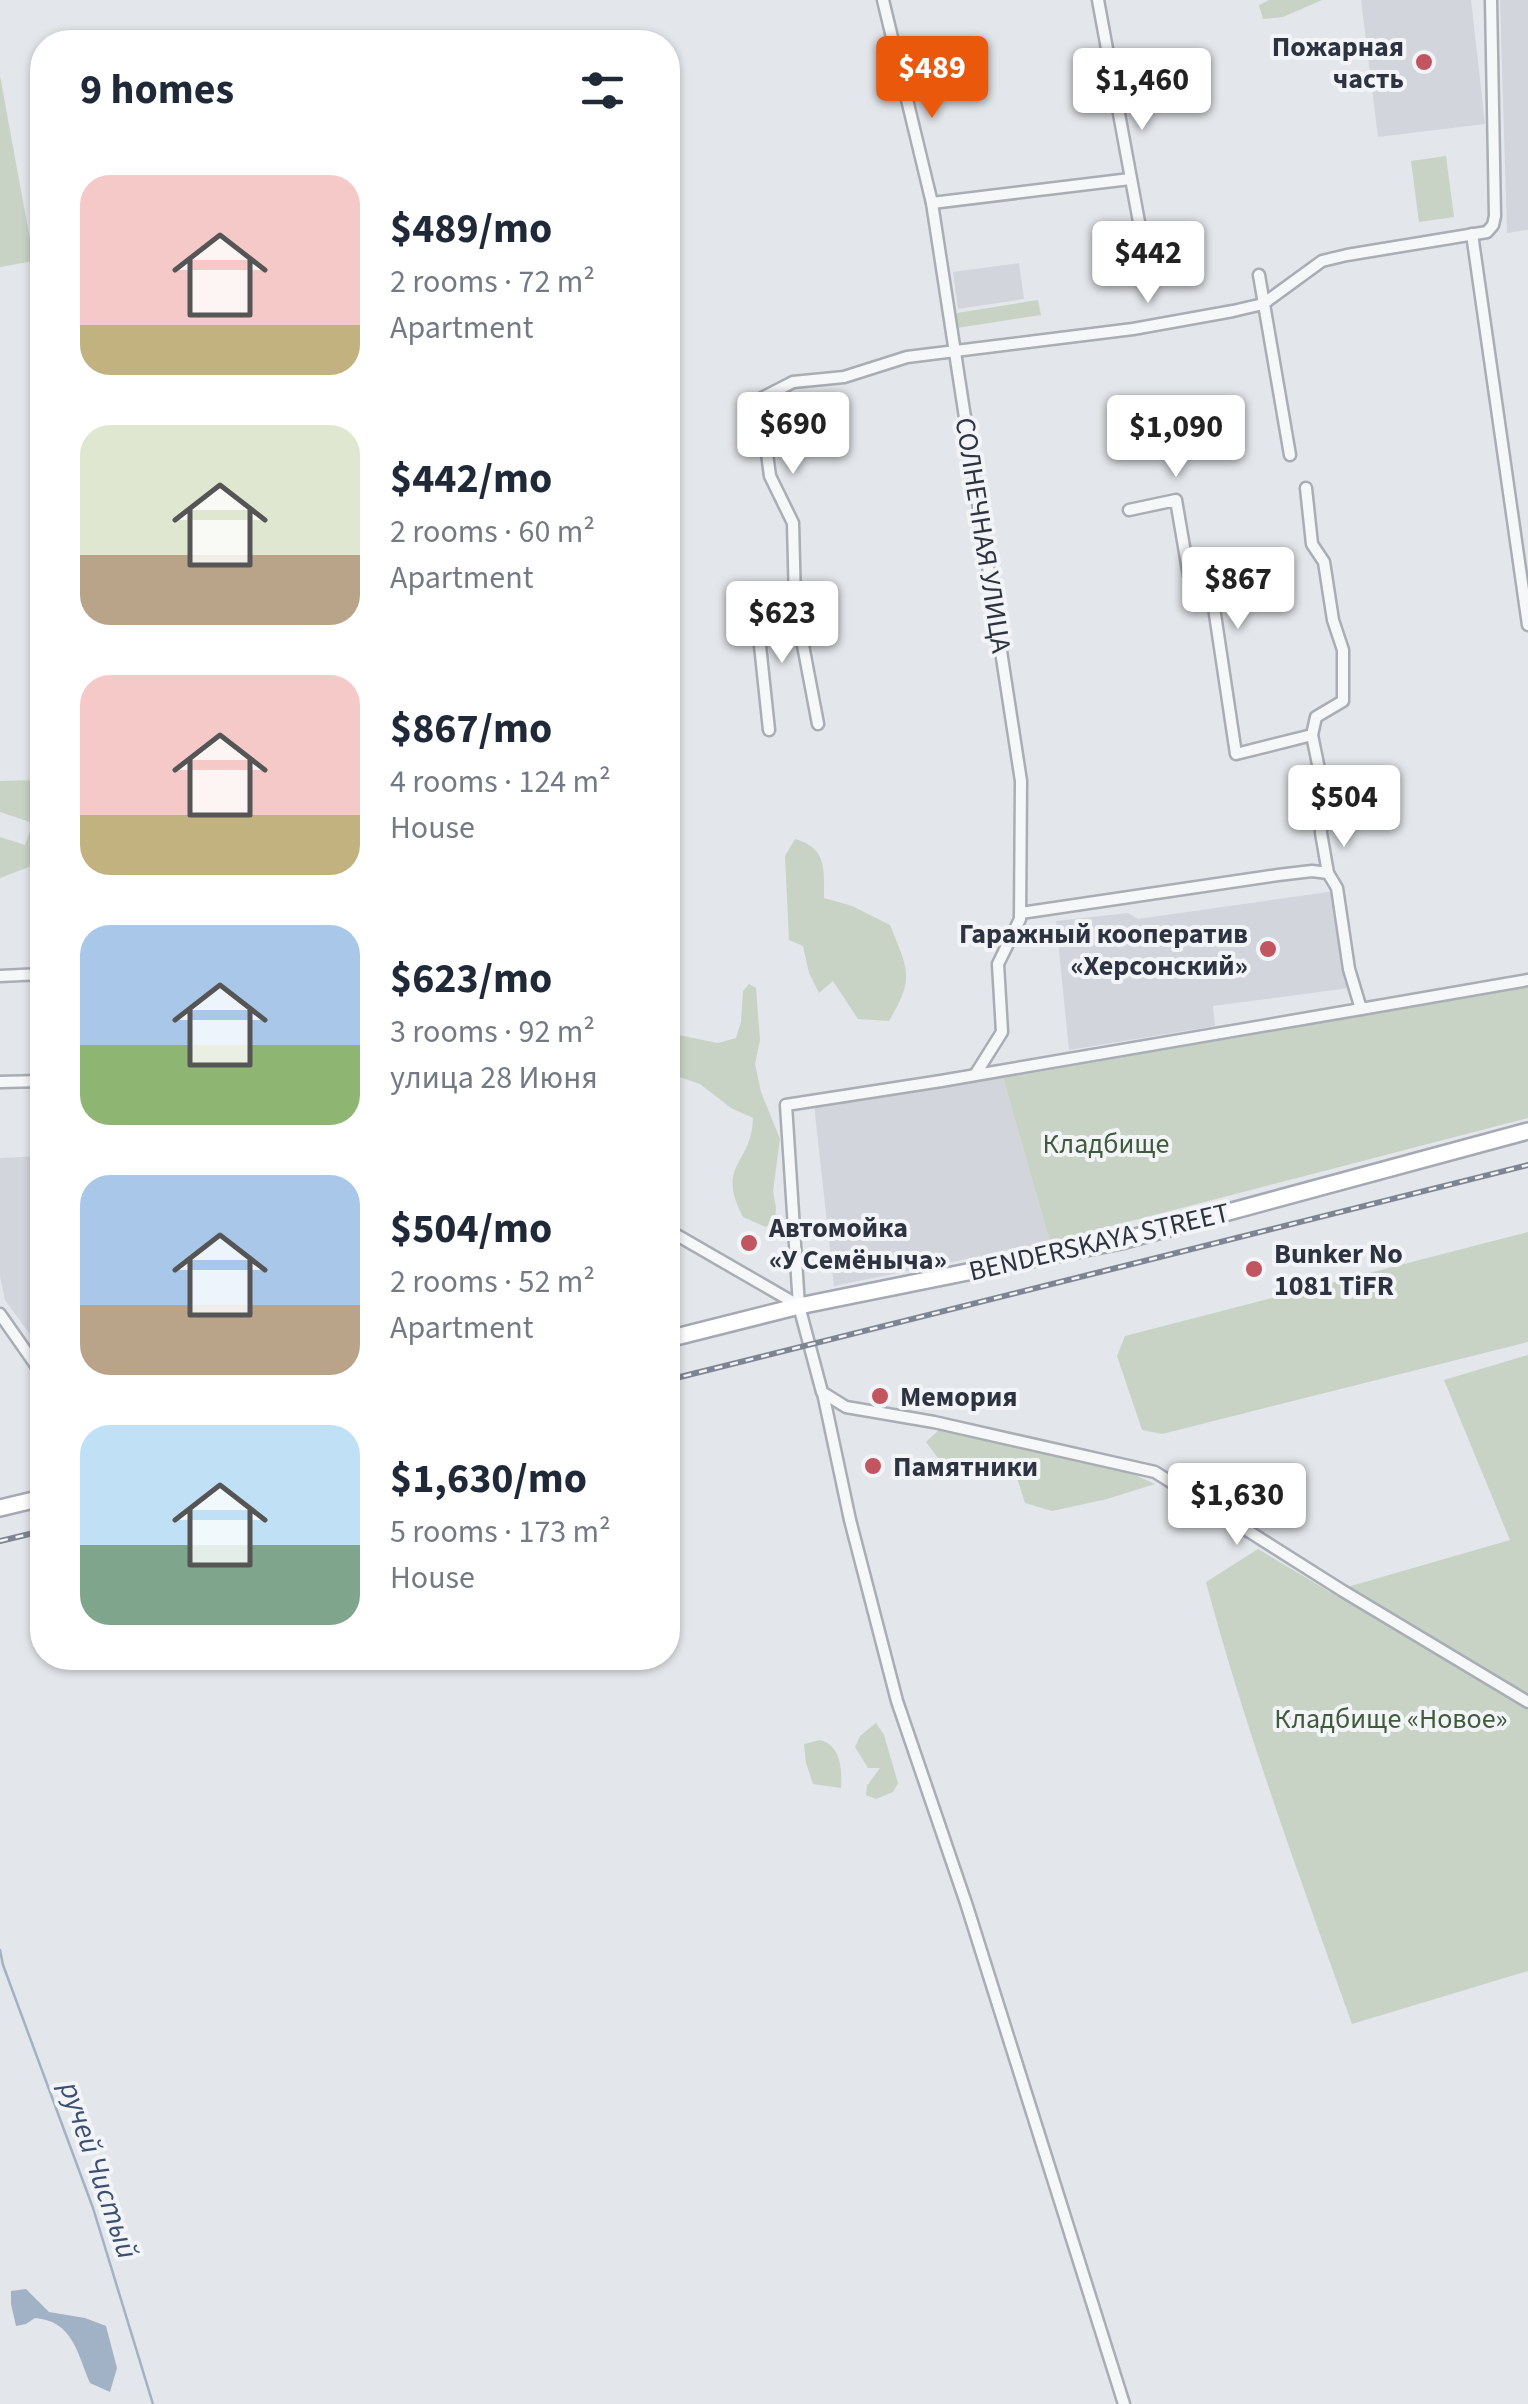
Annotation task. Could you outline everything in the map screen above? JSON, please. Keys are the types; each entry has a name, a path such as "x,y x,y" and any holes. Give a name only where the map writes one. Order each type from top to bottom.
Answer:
{"main road":[{"name":"BENDERSKAYA STREET","path":"680,1336 799,1306 1121,1241 1528,1131"},
{"path":"0,1508 30,1501"}],"street":[{"name":"СОЛНЕЧНАЯ УЛИЦА","path":"883,0 932,203 1013,719 1021,781 1020,913"},
{"path":"1098,0 1144,249 1171,276"},
{"path":"818,724 795,603 793,523 770,476 762,398 793,382 844,377 907,356 1133,329 1234,311 1264,304 1322,261 1486,232 1496,216 1491,0"},
{"path":"932,203 1130,179"},
{"path":"1472,234 1528,625"},
{"path":"1258,275 1290,455"},
{"path":"1306,488 1312,544 1324,562 1333,620 1343,650 1343,702 1316,717 1312,736 1320,774 1321,832 1328,874 1336,888 1349,969 1361,1008"},
{"path":"1129,510 1176,500 1189,576 1213,601 1236,754 1312,736"},
{"path":"754,608 768,730"},
{"path":"974,1076 1002,1032 998,964 1020,913 1278,875 1312,871 1328,874"},
{"path":"0,976 30,975"},
{"path":"1124,2404 898,1700 850,1520 799,1306 786,1105 1528,980"},
{"path":"0,1082 30,1081"},
{"path":"680,1237 799,1306"},
{"path":"0,1314 30,1357"},
{"path":"822,1392 846,1407 934,1422 1155,1472 1342,1592 1528,1702"}],"shaded area":[{"name":"Пожарная часть","path":"1361,0 1471,0 1485,124 1378,137"},
{"path":"1500,0 1528,0 1528,230 1507,233"},
{"path":"1019,263 1024,299 958,309 953,272"},
{"path":"1335,891 1349,988 1213,1006 1215,1026 1069,1050 1056,921 1128,913 1138,919"},
{"path":"1003,1078 1050,1242 834,1286 814,1105"},
{"path":"30,1157 30,1334 5,1300 0,1276 0,1158"}],"green space":[{"path":"1269,0 1322,0 1283,17 1263,19 1259,5"},
{"path":"0,76 30,239 30,262 0,267"},
{"path":"1446,156 1454,217 1419,222 1411,161"},
{"path":"1038,300 1041,315 957,328 957,313"},
{"path":"30,780 30,822 0,812 0,781"},
{"path":"30,831 30,867 0,878 0,837 25,845"},
{"path":"795,839 813,848 822,861 824,898 852,906 890,925 906,973 903,994 889,1021 858,1019 833,981 819,993 809,973 803,946 789,940 785,856"},
{"path":"749,984 756,988 760,1040 755,1064 761,1092 780,1139 773,1191 775,1220 766,1227 743,1217 733,1186 753,1118 731,1108 700,1084 680,1077 680,1035 718,1043 736,1038 743,991"},
{"name":"Кладбище","path":"1528,987 1528,1118 1050,1242 1003,1078"},
{"path":"1528,1232 1528,1342 1162,1434 1142,1430 1117,1356 1125,1336"},
{"name":"Кладбище «Новое»","path":"1528,1355 1528,1971 1352,2024 1256,1749 1206,1582 1258,1549 1330,1592 1510,1540 1444,1380"},
{"path":"939,1430 1077,1457 1155,1484 1052,1511 1025,1503 1016,1475 938,1458 926,1442"},
{"path":"876,1723 884,1735 898,1783 893,1792 876,1799 866,1795 867,1786 880,1768 868,1768 855,1747 860,1736"},
{"path":"820,1740 836,1753 841,1788 813,1784 804,1744"}],"water":[{"path":"26,2289 49,2312 106,2326 117,2368 110,2392 90,2383 72,2340 58,2325 35,2318 16,2326 11,2291"}],"waterway":[{"name":"ручей Чистый","path":"0,1950 93,2208 153,2404"}],"railway":[{"path":"680,1377 1528,1165"},
{"path":"0,1541 30,1534"}],"place":[{"name":"Пожарная часть","path":"1424,62"},
{"name":"Гаражный кооператив «Херсонский»","path":"1268,949"},
{"name":"Автомойка «У Семёныча»","path":"749,1243"},
{"name":"Bunker No 1081 TiFR","path":"1254,1269"},
{"name":"Мемория","path":"880,1396"},
{"name":"Памятники","path":"873,1466"}]}
